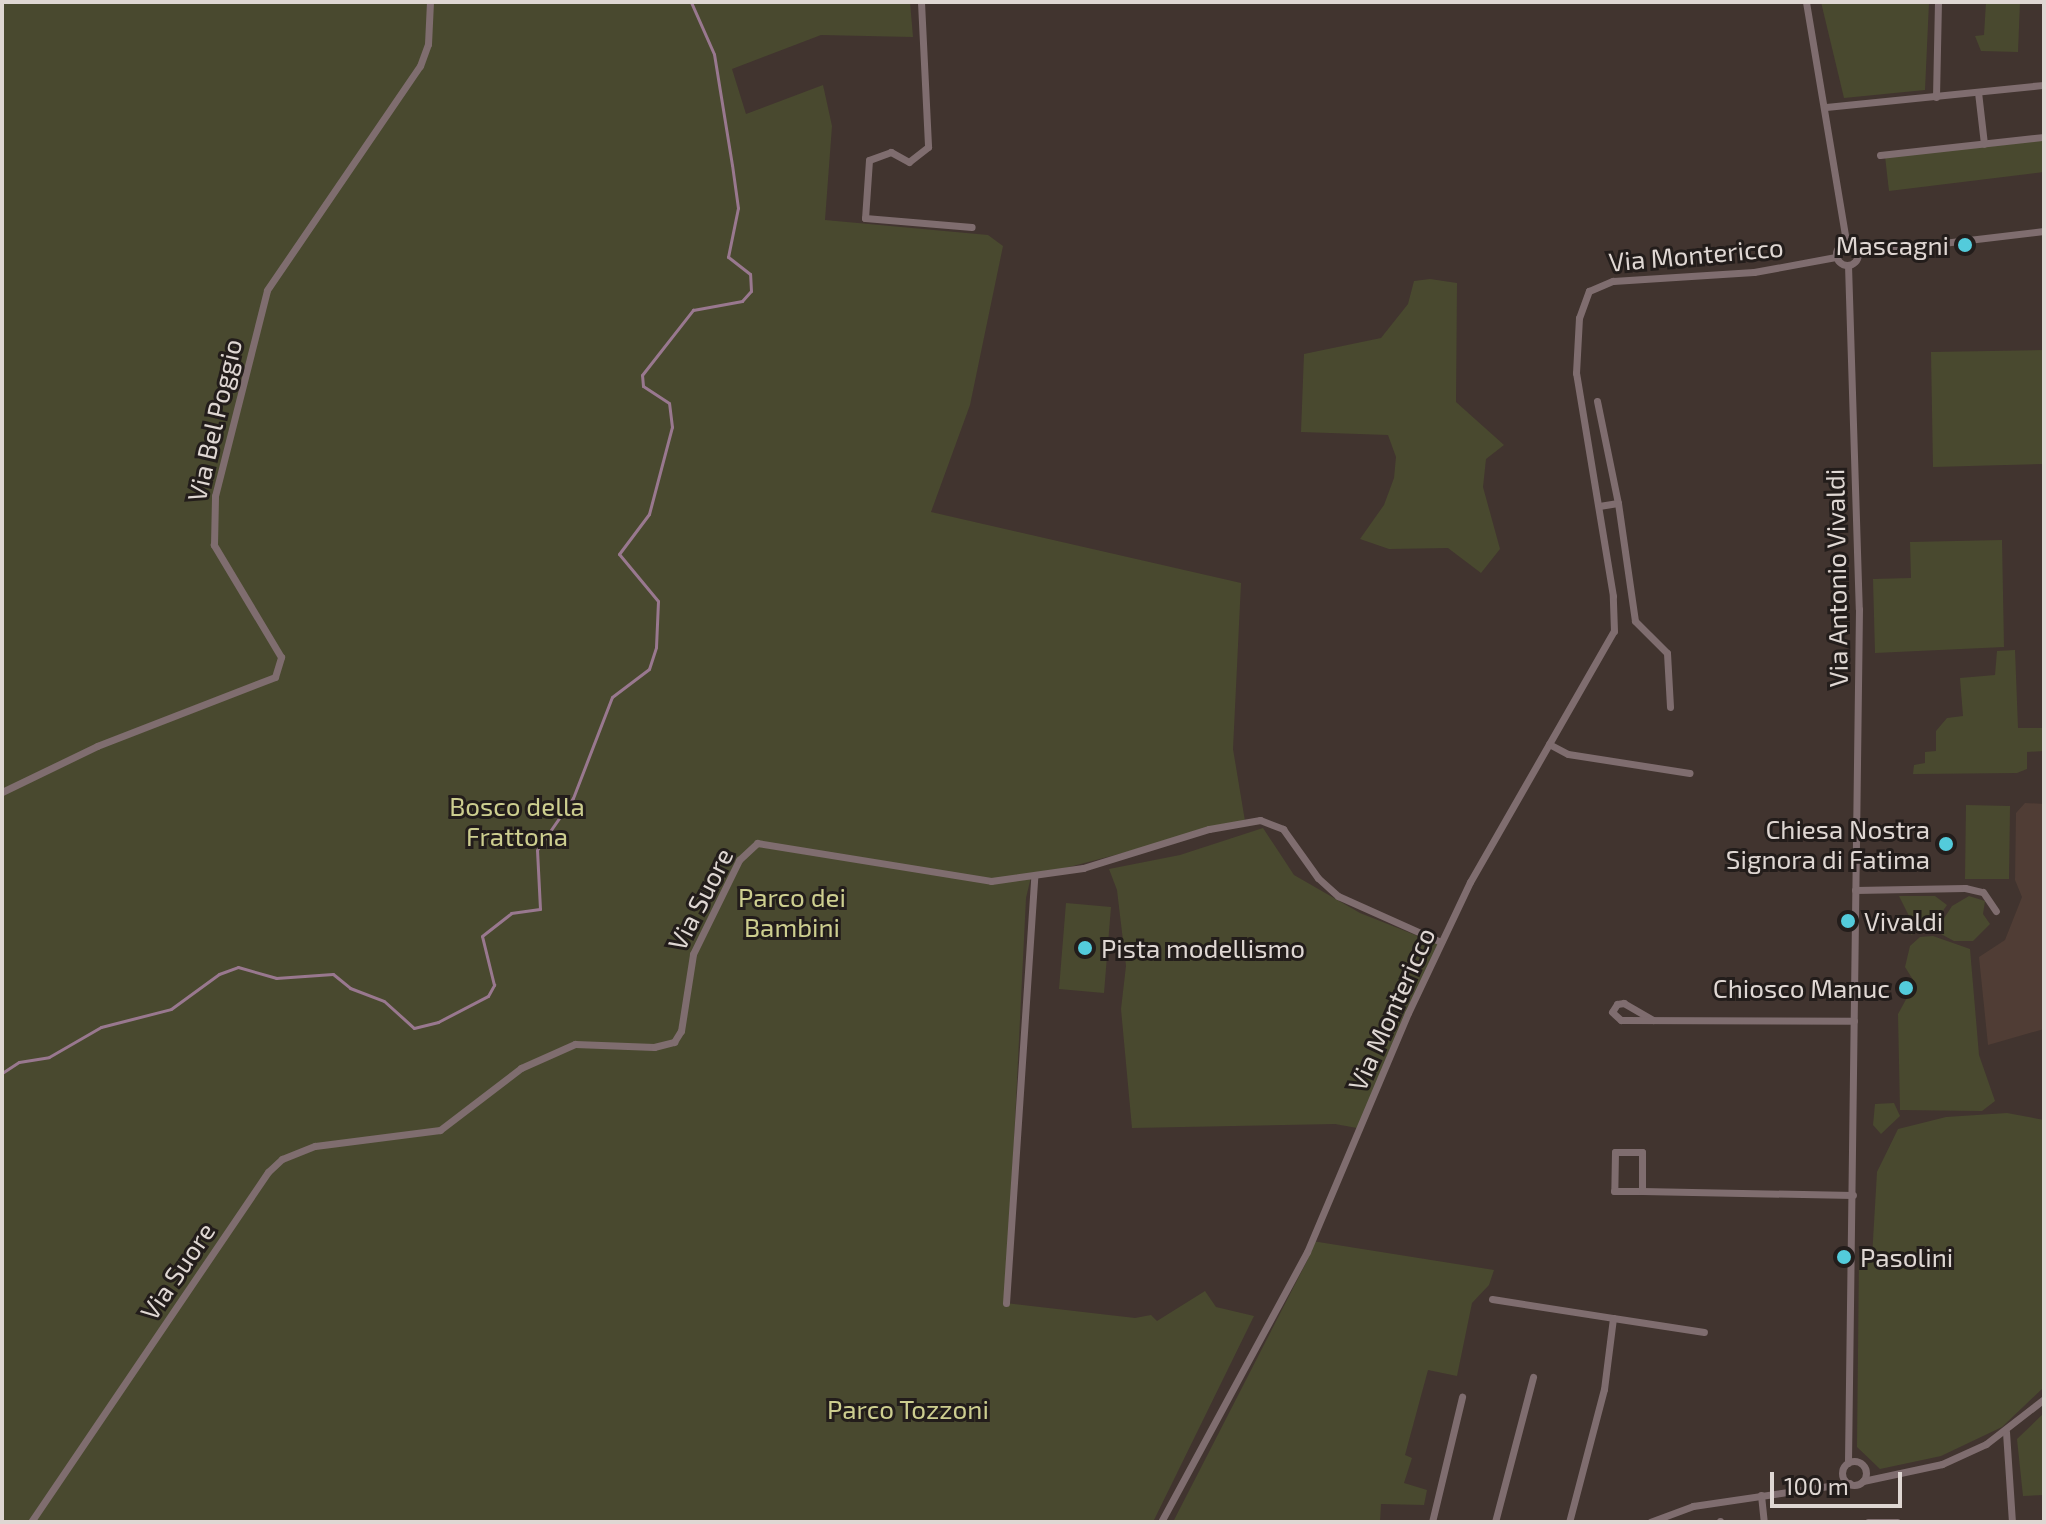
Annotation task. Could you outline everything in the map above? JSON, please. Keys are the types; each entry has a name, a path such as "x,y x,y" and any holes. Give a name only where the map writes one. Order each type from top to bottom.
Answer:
{"street":[{"name":"Via Bel Poggio","path":"2,792 97,746 275,677 281,657 214,545 215,496 267,290 420,66 428,44 430,2"},
{"path":"921,2 928,147 909,162 891,152 869,160 865,218 868,223 972,227"},
{"path":"1806,2 1826,107 1846,242 1859,253"},
{"path":"1936,97 1938,2"},
{"path":"1826,107 2044,85"},
{"path":"1978,92 1984,144"},
{"path":"1880,155 2044,137"},
{"path":"1846,242 1836,257 1848,265 1859,253 2044,231"},
{"name":"Via Montericco","path":"1161,1522 1307,1252 1441,942 1614,631 1599,506 1576,373 1579,318 1589,291 1613,281 1754,272 1836,257"},
{"name":"Via Antonio Vivaldi","path":"1848,265 1859,609 1852,1462"},
{"path":"1597,401 1618,503 1635,621 1667,653 1670,707"},
{"path":"1599,506 1618,503"},
{"path":"1549,744 1568,754 1690,773"},
{"name":"Via Suore","path":"31,1522 268,1172 282,1159 315,1146 440,1130 521,1068 561,1047 592,1041 654,1047 674,1042 681,1031 693,954 739,860 752,845 778,843 968,881 1034,877 1260,820 1283,829 1318,878 1338,896 1441,942"},
{"path":"1006,1303 1034,877"},
{"path":"1855,890 1965,888 1983,892 1996,911"},
{"path":"1653,1020 1624,1003 1612,1012 1621,1020 1854,1021"},
{"path":"1642,1191 1642,1152 1615,1152 1614,1191 1853,1195"},
{"path":"1492,1299 1704,1332"},
{"path":"1569,1522 1604,1389 1613,1318"},
{"path":"1495,1522 1533,1377"},
{"path":"1432,1522 1462,1397"},
{"path":"1650,1522 1693,1506 1863,1481 1942,1464 2006,1432 2044,1399"},
{"path":"2006,1432 2012,1522"},
{"path":"1833,1483 1852,1462 1880,1476"},
{"path":"1863,1481 1866,1470"},
{"path":"1843,1471 1849,1483"},
{"path":"1761,1495 1764,1522"},
{"path":"1868,1522 1897,1522"}],"shaded area":[{"path":"2025,803 2044,804 2044,1029 1988,1045 1979,957 2005,940 2022,897 2015,880 2016,813"}],"green space":[{"name":"Bosco della Frattona","path":"2,2 910,2 913,37 821,35 732,69 746,114 823,85 832,126 825,220 988,235 1003,246 970,405 931,512 1241,583 1233,749 1245,821 1031,877 1026,898 1006,1303 1135,1318 1151,1315 1157,1321 1205,1291 1216,1307 1254,1316 1153,1522 2,1522"},
{"path":"1821,2 1929,2 1925,90 1844,98"},
{"path":"1986,2 2020,2 2018,52 1981,51 1975,36 1984,35"},
{"path":"2044,139 2044,172 1889,191 1885,156"},
{"path":"1430,279 1457,283 1456,402 1504,445 1486,459 1483,487 1500,549 1481,573 1448,548 1389,549 1360,539 1384,505 1394,478 1396,457 1388,435 1301,432 1304,354 1381,338 1408,304 1414,281"},
{"path":"2044,350 2044,464 1933,467 1931,352"},
{"path":"2002,540 2004,647 1875,653 1873,579 1911,578 1910,542"},
{"path":"2015,650 2018,728 2044,728 2044,751 2027,752 2027,769 2017,773 1913,774 1914,765 1925,763 1925,752 1936,751 1936,731 1947,718 1963,716 1960,678 1995,675 1997,651"},
{"path":"1966,805 2010,806 2009,879 1965,879"},
{"path":"1263,828 1294,875 1360,913 1443,946 1357,1128 1335,1124 1132,1128 1121,1009 1126,966 1117,890 1109,869 1180,855"},
{"path":"1899,896 1935,896 1947,905 1933,925 1911,935 1910,918"},
{"path":"1969,896 1985,901 1983,914 1990,924 1973,941 1954,941 1939,933 1939,926 1952,906"},
{"name":"Pista modellismo","path":"1066,903 1111,907 1104,993 1059,989"},
{"path":"1933,936 1970,949 1979,1055 1995,1101 1982,1111 1900,1110 1898,1014 1915,983 1905,967 1910,946 1920,937"},
{"path":"1894,1103 1900,1116 1881,1134 1873,1125 1875,1104"},
{"path":"2007,1113 2044,1120 2044,1387 2002,1427 1941,1456 1880,1469 1857,1447 1859,1257 1872,1257 1877,1172 1898,1129 1946,1117"},
{"path":"1312,1241 1494,1270 1489,1285 1472,1303 1457,1376 1428,1370 1405,1455 1412,1458 1404,1483 1427,1490 1424,1505 1381,1504 1380,1522 1173,1522 1307,1261"},
{"path":"2044,1413 2044,1495 2023,1496 2017,1439"}],"waterway":[{"path":"2,1073 19,1062 49,1057 101,1027 171,1009 219,974 238,967 276,978 333,974 350,988 384,1001 414,1028 438,1022 488,996 494,985 482,936 511,913 540,909 537,850 573,798 612,697 649,669 656,647 658,601 619,554 649,514 672,427 669,403 643,386 642,375 693,310 742,301 751,291 750,274 728,257 738,208 732,165 714,54 691,2"}],"place":[{"name":"Mascagni","path":"1965,245"},
{"name":"Chiesa Nostra Signora di Fatima","path":"1946,844"},
{"name":"Vivaldi","path":"1848,921"},
{"name":"Pista modellismo","path":"1085,948"},
{"name":"Chiosco Manuc","path":"1906,988"},
{"name":"Pasolini","path":"1844,1257"}],"park label":[{"name":"Parco dei Bambini","path":"792,912"},
{"name":"Parco Tozzoni","path":"908,1409"}]}
